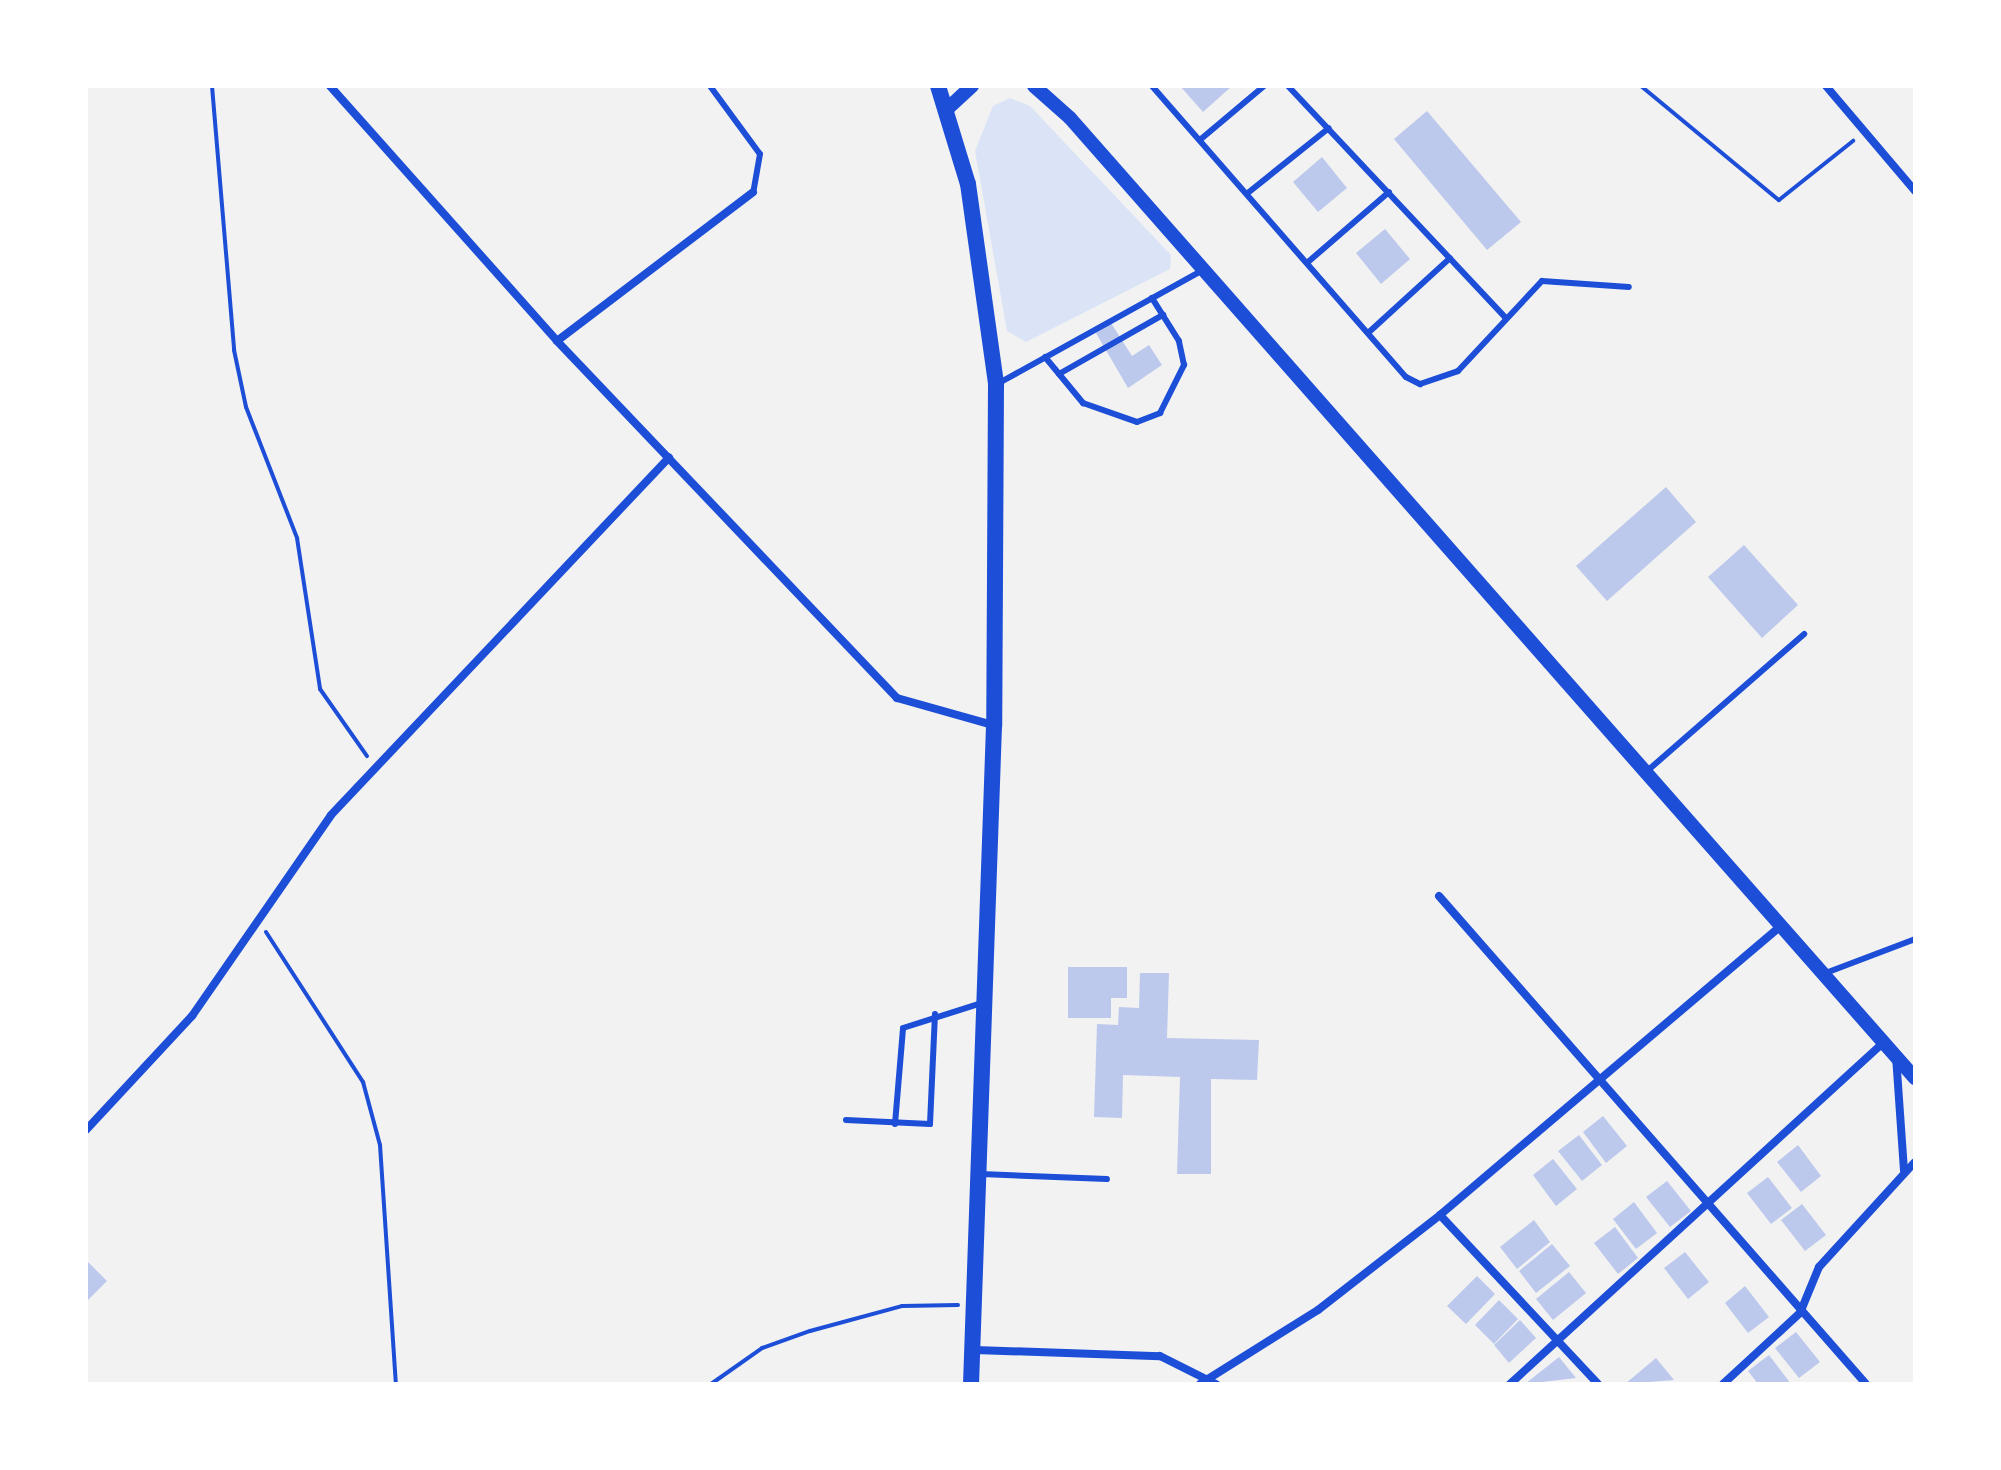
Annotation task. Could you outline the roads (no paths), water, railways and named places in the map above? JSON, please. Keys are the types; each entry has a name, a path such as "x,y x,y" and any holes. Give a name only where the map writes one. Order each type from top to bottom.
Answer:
{"main road":[{"path":"938,86 968,184 996,384 994,726 977,1305 971,1384"}],"street":[{"path":"330,86 557,341 897,698 994,726"},
{"path":"945,111 972,86"},
{"path":"1034,86 1204,270 1915,1078"},
{"path":"1826,86 1915,191"},
{"path":"557,341 753,192"},
{"path":"86,1130 192,1016 331,815 669,458"},
{"path":"1439,896 1800,1313 1866,1384"},
{"path":"1200,1384 1207,1373 1318,1310 1440,1215 1603,1083 1781,926"},
{"path":"1510,1384 1709,1208 1884,1042"},
{"path":"1895,1055 1904,1171"},
{"path":"1723,1384 1800,1313 1819,1267 1915,1162"},
{"path":"1440,1215 1598,1384"},
{"path":"975,1350 1160,1356 1207,1373 1216,1384"}],"lane":[{"path":"710,86 760,154 753,192"},
{"path":"1152,86 1249,192 1368,333 1420,384 1458,371 1505,317 1542,281 1629,287"},
{"path":"1201,139 1264,86"},
{"path":"1288,86 1505,317"},
{"path":"1249,192 1329,128"},
{"path":"1308,262 1389,192"},
{"path":"1368,333 1450,258"},
{"path":"996,384 1204,270"},
{"path":"1045,357 1083,403 1113,417 1137,422 1160,413 1184,365 1163,315 1152,298"},
{"path":"1059,374 1163,315"},
{"path":"1646,772 1804,634"},
{"path":"1823,974 1915,939"},
{"path":"895,1124 898,1036 935,1014 986,1003"},
{"path":"846,1120 923,1126 933,1118 935,1014"},
{"path":"981,1174 1107,1179"}]}
